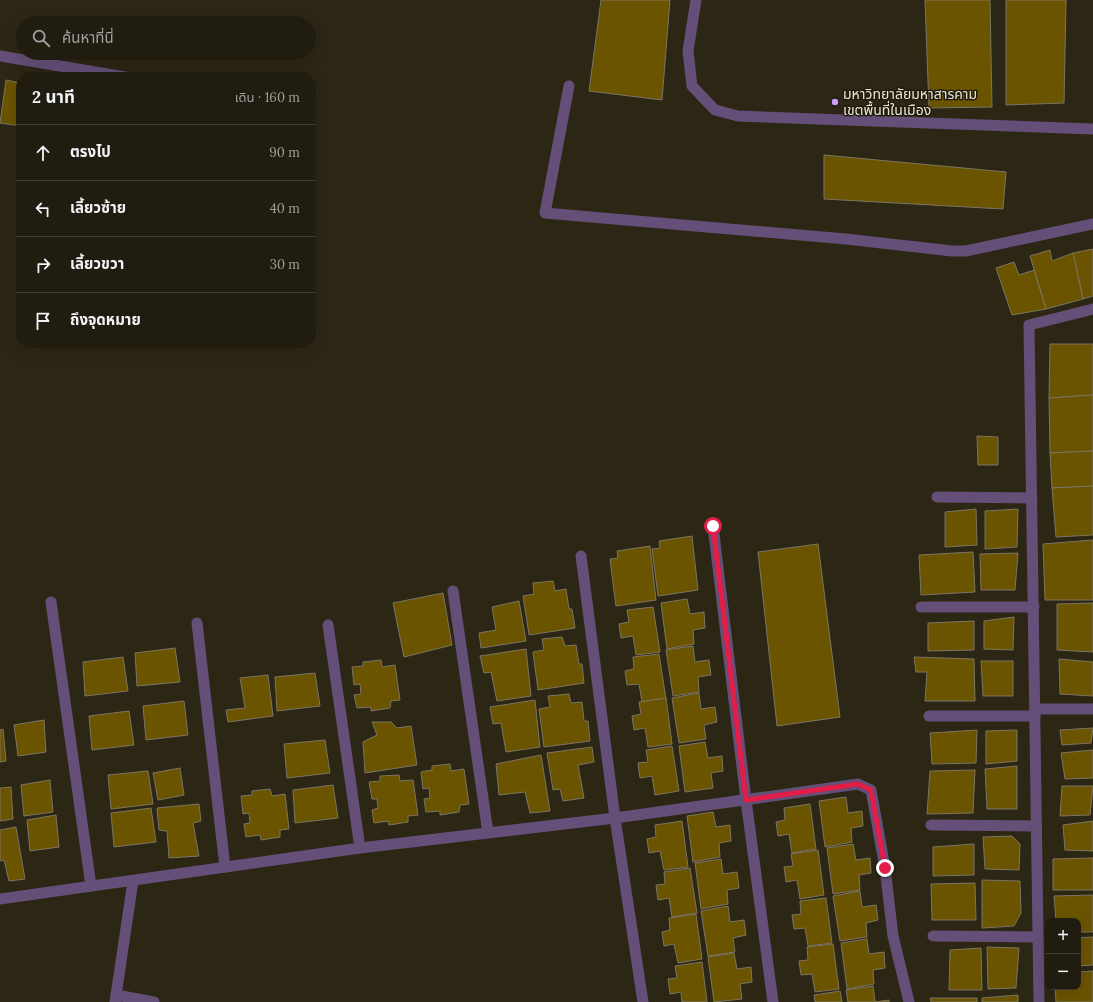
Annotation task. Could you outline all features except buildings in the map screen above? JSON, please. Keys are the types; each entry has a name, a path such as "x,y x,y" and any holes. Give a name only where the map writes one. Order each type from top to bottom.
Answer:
{"street":[{"path":"696,0 688,52 692,86 715,110 738,116 1093,129"},
{"path":"0,56 16,59"},
{"path":"24,60 95,72"},
{"path":"569,86 545,214 846,239 952,251 966,251 1093,224"},
{"path":"1039,1002 1029,325 1093,309"},
{"path":"937,497 1032,498"},
{"path":"713,526 746,800 773,1002"},
{"path":"581,556 615,818 643,1002"},
{"path":"453,591 488,833"},
{"path":"51,602 91,886"},
{"path":"921,607 1034,607"},
{"path":"197,623 225,867"},
{"path":"328,626 360,848"},
{"path":"929,716 1093,709"},
{"path":"1,902 91,886 360,848 615,818 858,784 871,790 885,868 892,936 909,1002"},
{"path":"931,825 1036,826"},
{"path":"133,881 115,998 154,1002"},
{"path":"933,936 1038,937"}],"place":[{"name":"มหาวิทยาลัยมหาสารคาม เขตพื้นที่ในเมือง","path":"835,102"}],"route":[{"path":"713,526 746,800 858,784 871,790 885,868"}]}
